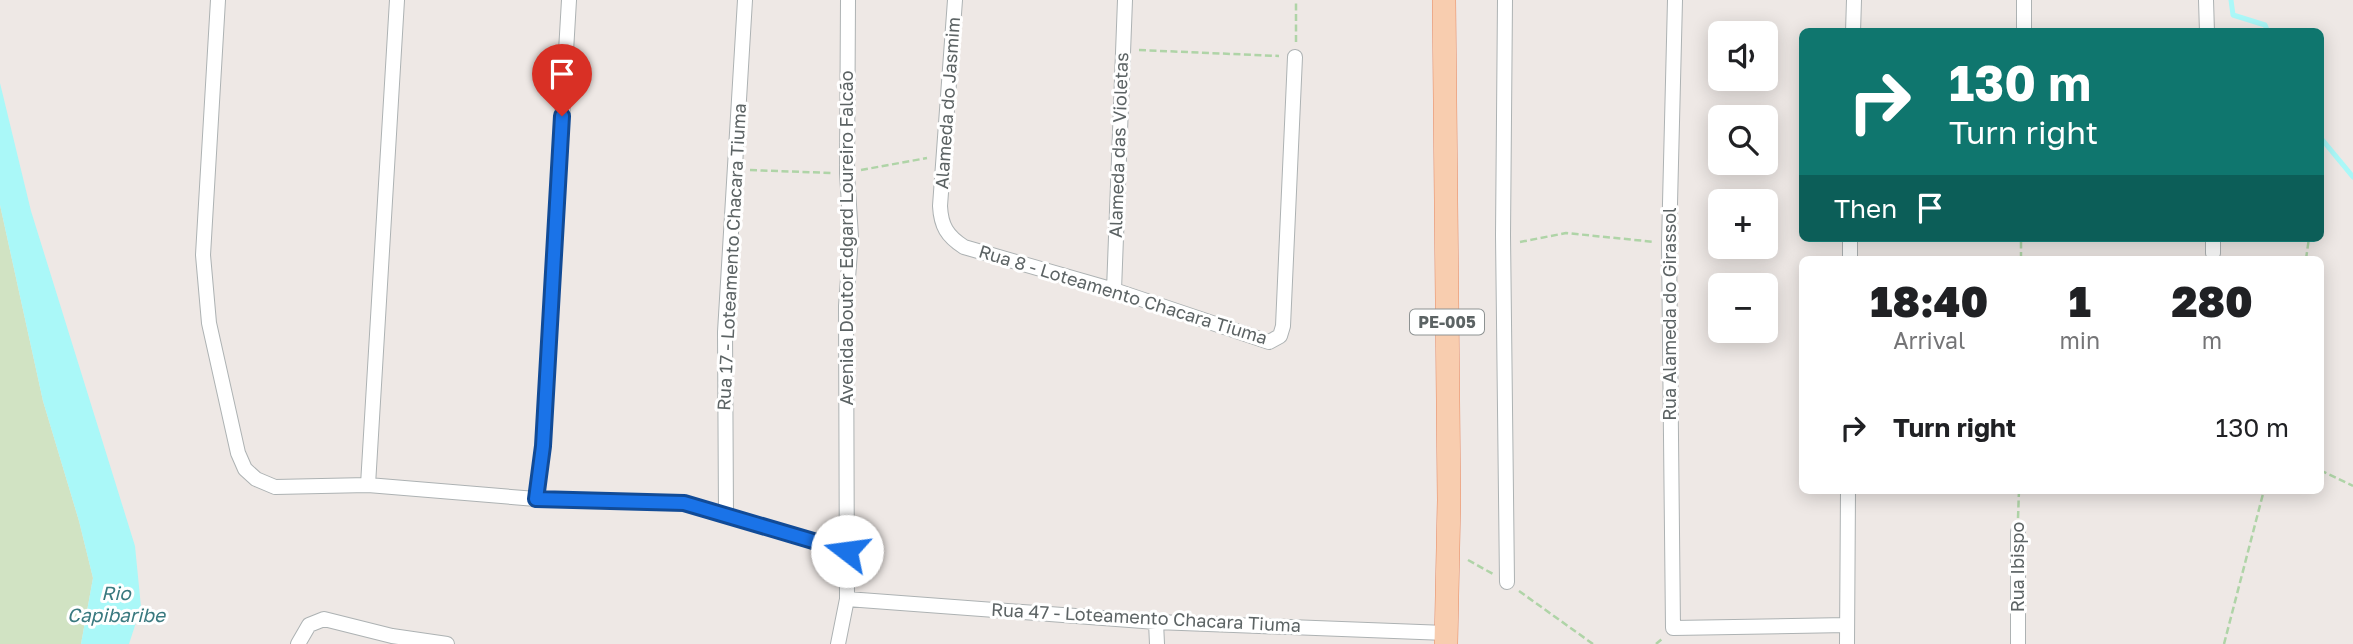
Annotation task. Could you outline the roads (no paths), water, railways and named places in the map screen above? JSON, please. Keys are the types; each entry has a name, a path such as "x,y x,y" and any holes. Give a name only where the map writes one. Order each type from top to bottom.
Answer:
{"main road":[{"name":"PE-005","path":"1444,0 1448,550 1446,638"}],"street":[{"path":"218,0 203,255 209,323 238,453 245,469 256,479 275,487 368,485 536,499 684,503 726,514 775,532 847,551"},
{"path":"368,485 397,0"},
{"path":"536,499 543,446 569,0"},
{"name":"Rua 17 - Loteamento Chacara Tiuma","path":"726,514 725,332 745,0"},
{"name":"Avenida Doutor Edgard Loureiro Falcão","path":"838,644 847,599 846,306 851,237 847,173 848,0"},
{"name":"Alameda do Jasmim","path":"940,205 955,0"},
{"name":"Alameda das Violetas","path":"1114,290 1125,0"},
{"path":"1504,0 1503,248 1507,582"},
{"name":"Rua Alameda do Girassol","path":"1675,0 1668,244 1673,628 1847,625"},
{"path":"1853,28 1854,0"},
{"path":"2024,0 2024,28"},
{"path":"2206,0 2207,28"},
{"name":"Rua 8 - Loteamento Chacara Tiuma","path":"940,205 945,231 964,247 1114,290 1264,341 1277,339 1283,327 1295,57"},
{"path":"1847,644 1848,494"},
{"name":"Rua Ibispo","path":"2018,532 2018,644"},
{"name":"Rua 47 - Loteamento Chacara Tiuma","path":"847,599 1156,622 1446,638"},
{"path":"298,644 309,625 324,620 391,636 447,644"},
{"path":"1156,622 1157,644"}],"water":[{"name":"Rio Capibaribe","path":"0,83 31,211 135,546 141,607 129,644 81,644 93,578 43,401 0,205"}],"waterway":[{"path":"2231,0 2233,15 2265,25 2266,28"},
{"path":"2324,142 2353,177"}]}
